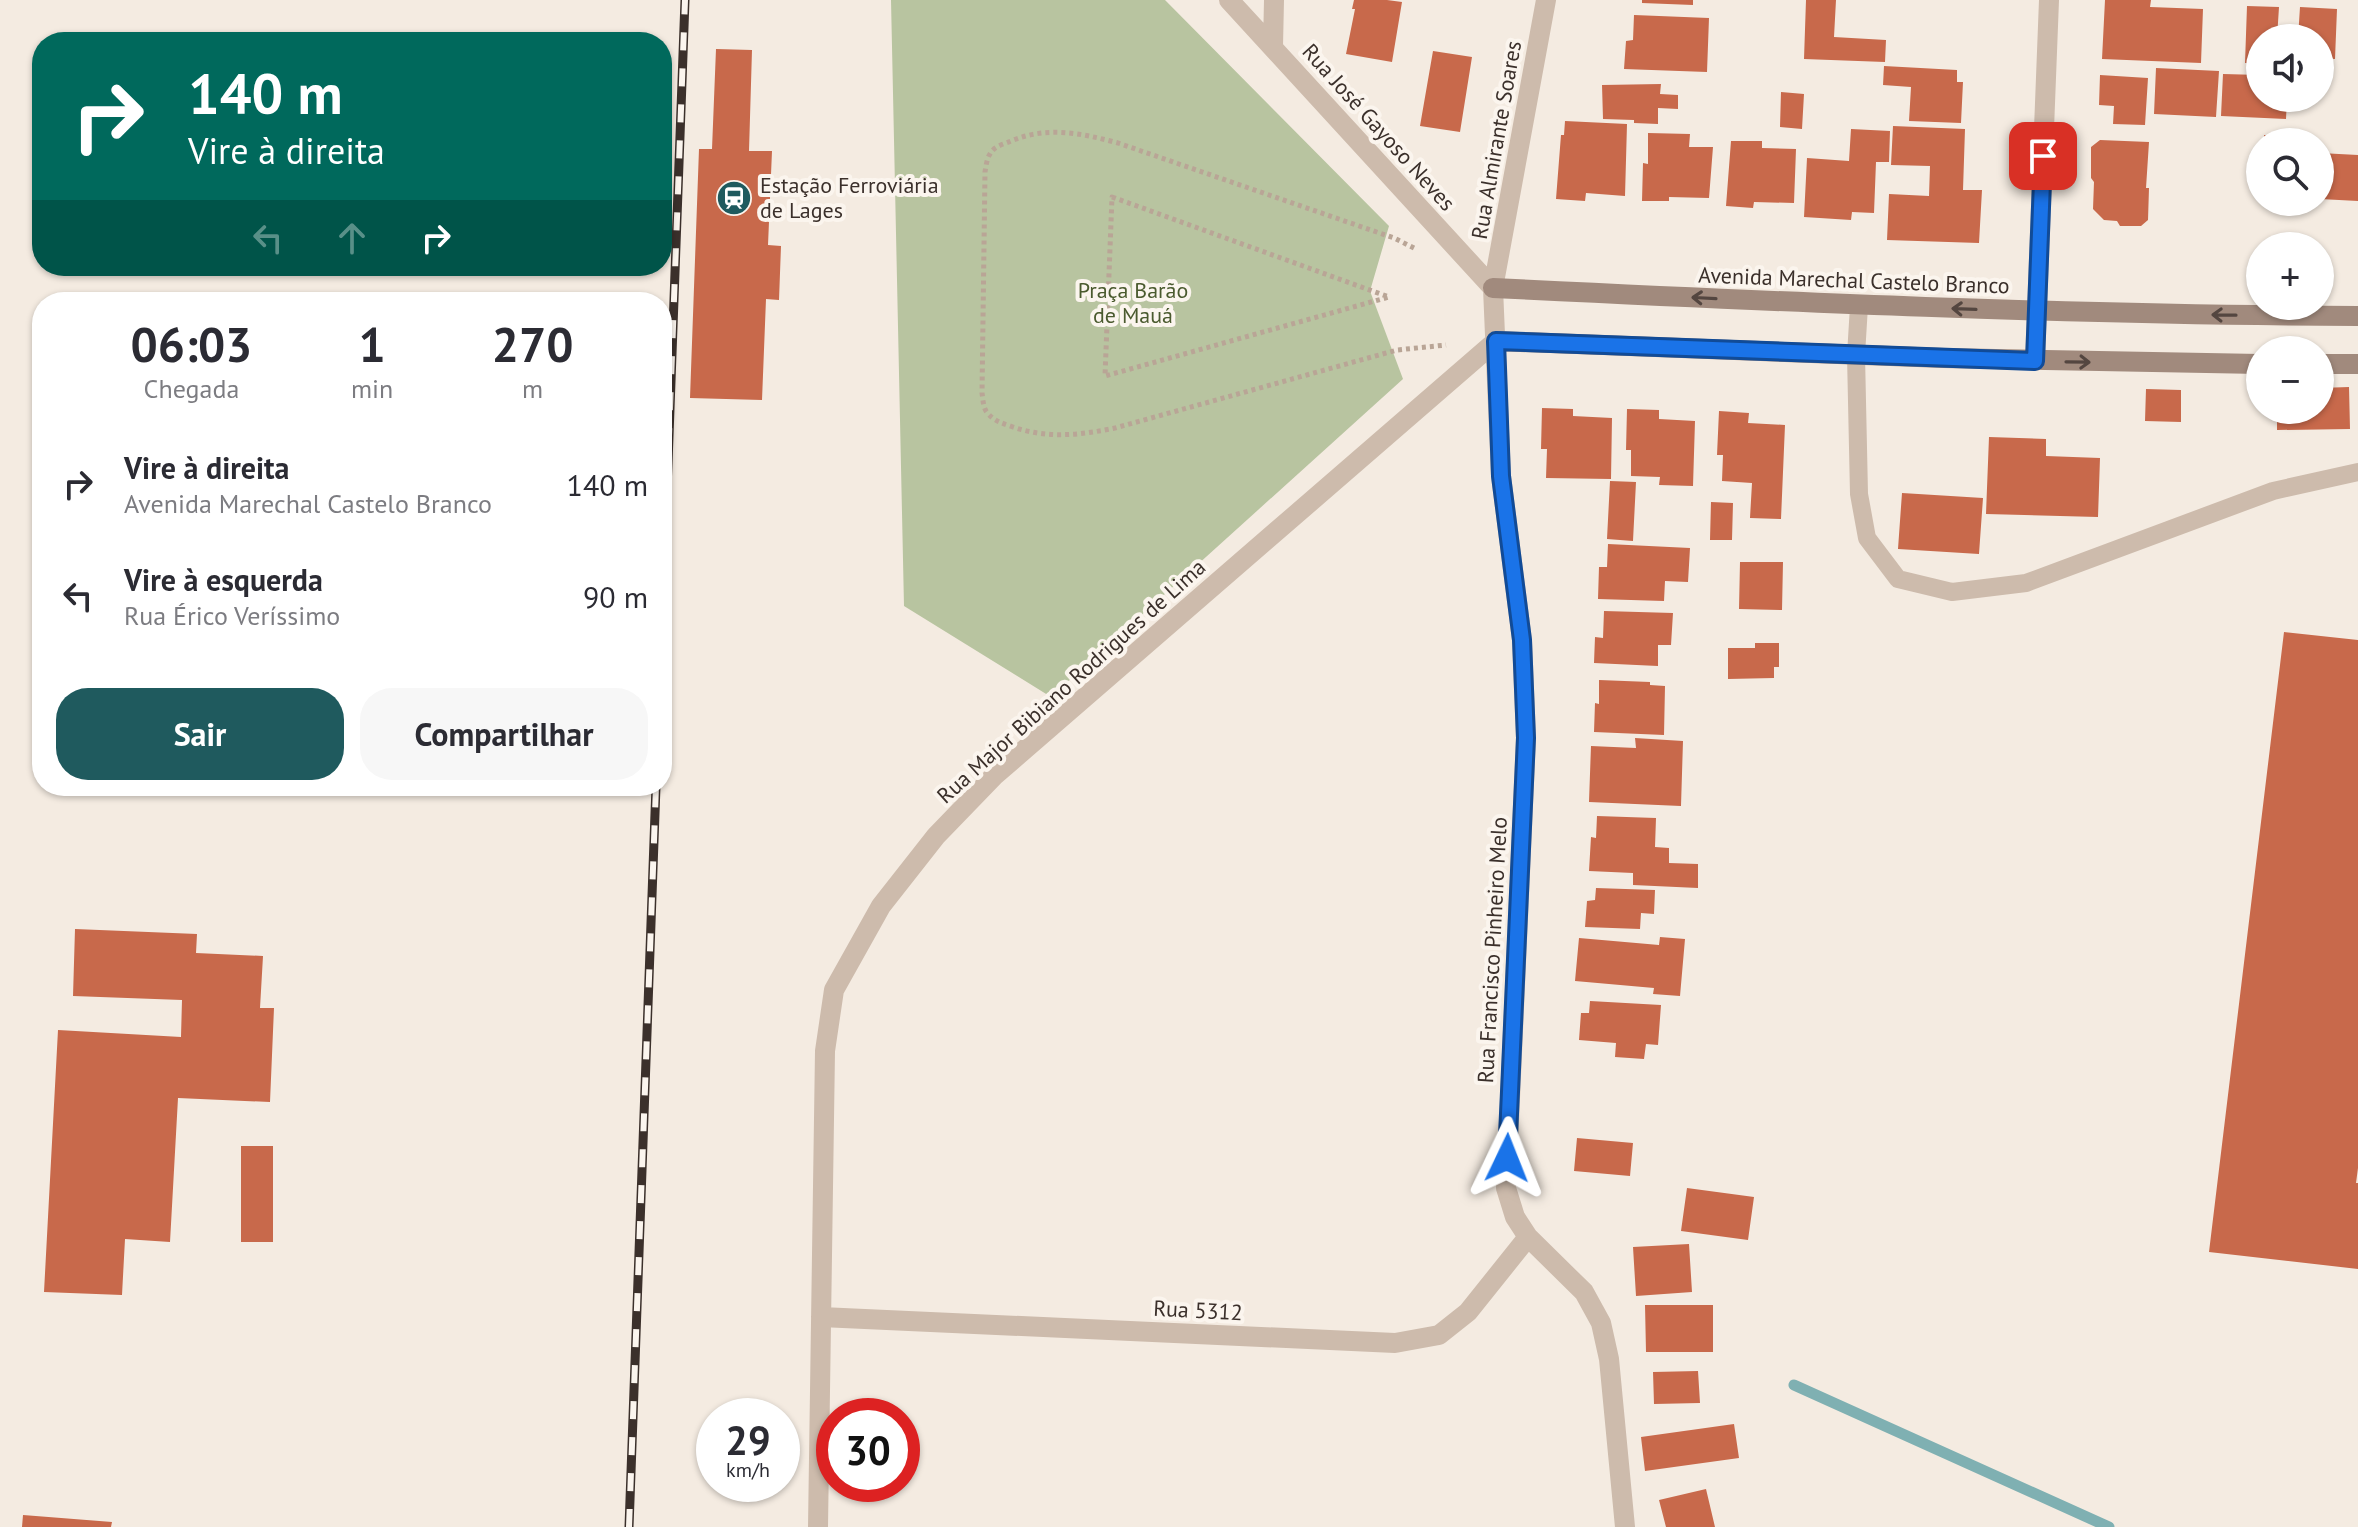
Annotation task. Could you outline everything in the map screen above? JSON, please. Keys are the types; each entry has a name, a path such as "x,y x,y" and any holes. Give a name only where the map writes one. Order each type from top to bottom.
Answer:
{"street":[{"name":"Rua José Gayoso Neves","path":"1229,0 1493,288"},
{"path":"1273,46 1274,0"},
{"name":"Rua Almirante Soares","path":"1496,341 1493,288 1546,0"},
{"path":"2035,361 2049,0"},
{"name":"Avenida Marechal Castelo Branco","path":"1493,288 1859,306 2358,316"},
{"path":"1496,341 2035,361 2246,364"},
{"name":"Rua Francisco Pinheiro Melo","path":"1496,341 1501,476 1522,640 1526,738 1506,1188 1515,1217 1528,1237 1584,1292 1601,1323 1609,1359 1625,1527"},
{"name":"Rua Major Bibiano Rodrigues de Lima","path":"818,1527 827,1036 834,990 881,906 936,836 994,776 1496,341"},
{"path":"2334,364 2358,364"},
{"name":"Rua 5312","path":"821,1317 1395,1343 1439,1335 1468,1312 1528,1237"}],"lane":[{"path":"1859,306 1856,355 1859,494 1867,538 1898,579 1952,592 2026,583 2273,491 2358,472"}],"path":[{"path":"1422,252 1394,238 1118,143 1082,133 1049,131 1023,136 996,147 988,155 985,172 984,408 994,420 1026,432 1060,436 1086,434 1397,350 1496,341"},
{"path":"1112,197 1389,297 1105,376 1112,197"}],"green space":[{"name":"Praça Barão de Mauá","path":"891,0 1165,0 1389,226 1370,291 1403,379 1051,697 904,606"}],"building":[{"path":"1354,0 1402,2 1392,62 1346,54"},
{"path":"1642,0 1693,0 1693,5 1642,3"},
{"path":"1806,0 1836,0 1834,37 1886,40 1885,62 1804,59"},
{"path":"2105,0 2151,0 2150,7 2203,9 2201,63 2102,59"},
{"path":"2247,6 2279,7 2278,24 2246,24"},
{"path":"2300,7 2337,9 2335,59 2334,24 2299,24"},
{"path":"1634,15 1709,18 1707,72 1624,69 1626,41 1633,40"},
{"name":"Estação Ferroviária de Lages","path":"716,49 752,50 749,151 772,151 768,245 781,246 779,300 766,299 762,400 690,398 699,149 712,149"},
{"path":"1433,51 1472,57 1460,132 1420,126"},
{"path":"1884,66 1957,70 1957,82 1963,82 1961,123 1909,121 1911,87 1883,85"},
{"path":"2156,68 2219,71 2216,117 2154,114"},
{"path":"2223,74 2246,75 2246,112 2286,112 2286,119 2221,116"},
{"path":"2100,75 2148,78 2145,125 2113,124 2114,106 2099,105"},
{"path":"1661,84 1660,94 1678,95 1678,109 1658,108 1658,124 1603,119 1602,85"},
{"path":"1781,92 1804,94 1802,129 1780,127"},
{"path":"1565,121 1627,124 1625,196 1586,193 1585,201 1556,199"},
{"path":"1893,126 1965,129 1963,190 1982,190 1979,243 1887,240 1889,194 1929,196 1930,166 1891,165"},
{"path":"1851,129 1890,131 1889,162 1876,162 1874,213 1852,212 1851,220 1804,217 1807,158 1849,161"},
{"path":"1648,133 1690,134 1689,147 1713,147 1709,198 1669,197 1669,201 1642,201 1643,163 1648,164"},
{"path":"2100,140 2149,142 2146,188 2149,188 2148,220 2141,226 2120,226 2117,221 2104,220 2093,209 2091,147"},
{"path":"1731,141 1762,141 1762,148 1796,149 1794,203 1754,202 1753,208 1726,206"},
{"path":"2334,154 2358,155 2358,201 2334,200"},
{"path":"2349,387 2350,429 2277,430 2277,424 2334,424 2334,388"},
{"path":"2146,389 2181,390 2181,422 2145,421"},
{"path":"1542,408 1573,409 1573,416 1612,418 1611,479 1546,478 1547,449 1541,449"},
{"path":"1627,409 1659,410 1659,419 1695,421 1693,486 1659,485 1660,477 1631,476 1631,450 1626,450"},
{"path":"1719,411 1749,413 1748,423 1785,425 1781,519 1750,518 1752,483 1722,481 1723,455 1717,455"},
{"path":"1989,437 2046,439 2046,456 2100,458 2098,517 1986,514"},
{"path":"1610,481 1636,482 1633,541 1607,539"},
{"path":"1902,493 1983,498 1979,554 1898,549"},
{"path":"1711,502 1733,503 1732,540 1710,540"},
{"path":"1608,544 1690,548 1688,582 1665,581 1664,601 1598,599 1599,567 1607,567"},
{"path":"1740,562 1783,562 1782,610 1739,609"},
{"path":"1604,611 1673,613 1671,645 1658,645 1658,666 1594,663 1595,637 1603,638"},
{"path":"2284,632 2358,640 2358,1269 2209,1252"},
{"path":"1755,643 1779,643 1779,667 1774,667 1774,678 1728,679 1728,648 1755,648"},
{"path":"1599,680 1650,682 1650,685 1665,686 1664,735 1594,732"},
{"path":"1635,738 1683,741 1681,806 1589,802 1591,746 1636,748"},
{"path":"1597,816 1656,818 1655,847 1669,848 1669,863 1698,864 1698,888 1633,885 1633,873 1589,871 1591,837 1596,838"},
{"path":"1596,888 1655,890 1654,914 1641,913 1640,929 1585,927 1587,901 1595,900"},
{"path":"75,929 197,934 196,953 263,956 260,1008 274,1008 270,1102 178,1098 170,1242 125,1239 122,1295 44,1292 58,1030 181,1037 182,1000 73,996"},
{"path":"1660,937 1685,939 1680,996 1653,994 1654,988 1575,981 1579,938 1659,945"},
{"path":"1590,1001 1661,1005 1658,1045 1646,1044 1644,1059 1615,1057 1616,1043 1579,1040 1581,1013 1589,1013"},
{"path":"1577,1138 1633,1143 1630,1176 1574,1171"},
{"path":"241,1146 273,1146 273,1242 241,1242"},
{"path":"1687,1188 1754,1197 1748,1240 1681,1231"},
{"path":"1689,1244 1692,1292 1636,1296 1633,1247"},
{"path":"1645,1305 1713,1305 1713,1352 1646,1352"},
{"path":"1698,1371 1700,1403 1654,1404 1653,1372"},
{"path":"1734,1424 1739,1458 1645,1471 1641,1437"},
{"path":"1706,1489 1715,1527 1666,1527 1659,1500"},
{"path":"23,1515 112,1522 111,1527 22,1527"}],"waterway":[{"path":"1794,1385 2109,1527"}],"railway":[{"path":"672,354 685,0"},
{"path":"629,1527 656,796"}],"place":[{"name":"Estação Ferroviária de Lages","path":"734,198"}],"route":[{"path":"1507,1158 1526,738 1522,640 1501,476 1496,341 2035,361 2043,156"}]}
